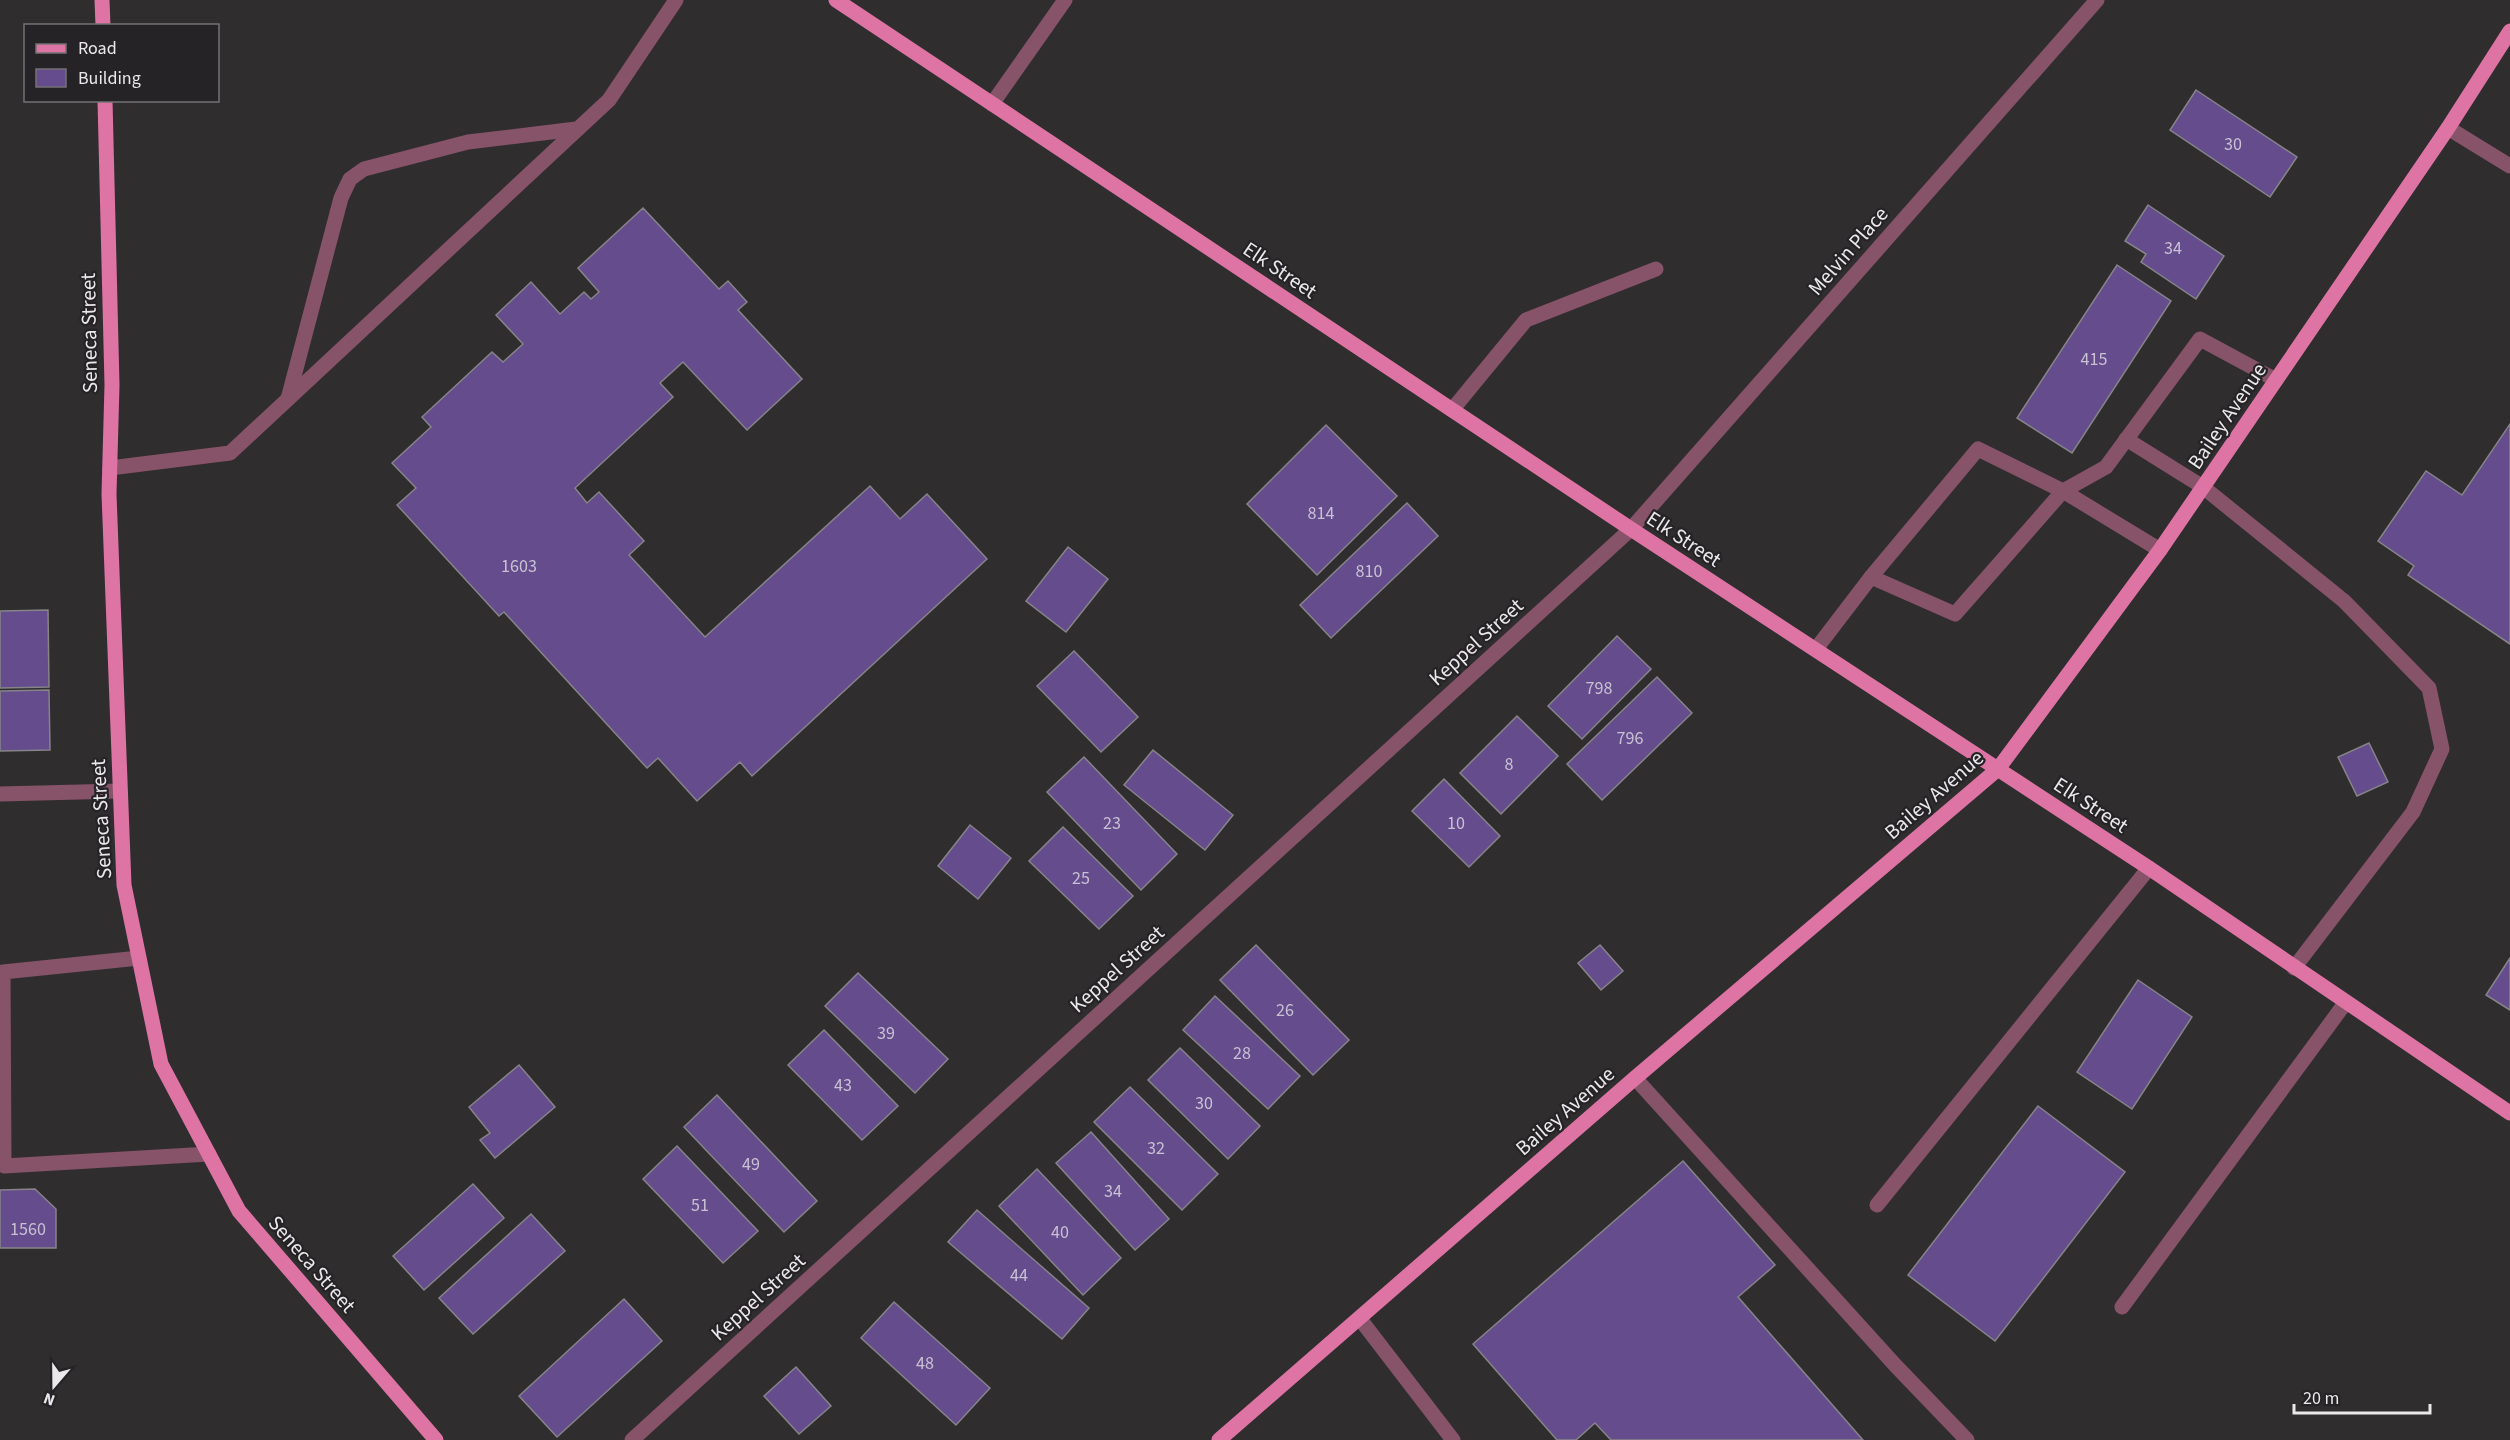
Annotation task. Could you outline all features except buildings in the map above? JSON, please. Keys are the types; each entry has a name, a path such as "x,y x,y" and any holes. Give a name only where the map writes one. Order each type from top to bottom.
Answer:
{"main road":[{"path":"102,0 103,24"},
{"name":"Elk Street","path":"836,0 1630,529 1816,648 2149,868 2510,1113"},
{"name":"Bailey Avenue","path":"1219,1440 1635,1078 1998,769 2204,488 2448,128 2510,31"},
{"name":"Seneca Street","path":"105,102 112,385 109,494 124,885 161,1064 239,1211 436,1440"}],"street":[{"path":"110,468 230,453 609,100 676,0"},
{"path":"992,104 1065,0"},
{"name":"Melvin Place","path":"1630,529 2097,0"},
{"path":"2448,128 2510,166"},
{"path":"288,399 341,198 350,179 364,169 468,142 576,129"},
{"path":"1452,410 1526,320 1656,269"},
{"path":"1871,577 1955,614 2063,490 2106,467 2200,339 2276,380"},
{"path":"2126,439 2204,488 2344,601 2429,688 2442,749 2413,812 2294,968"},
{"path":"1816,648 1871,577 1978,449 2063,490 2160,550"},
{"name":"Keppel Street","path":"632,1440 1630,529"},
{"path":"0,794 120,791"},
{"path":"1877,1205 2149,868"},
{"path":"139,958 3,972 4,1166 208,1154"},
{"path":"2122,1306 2346,1002"},
{"path":"1635,1078 1895,1365 1967,1440"},
{"path":"1360,1319 1453,1440"}]}
